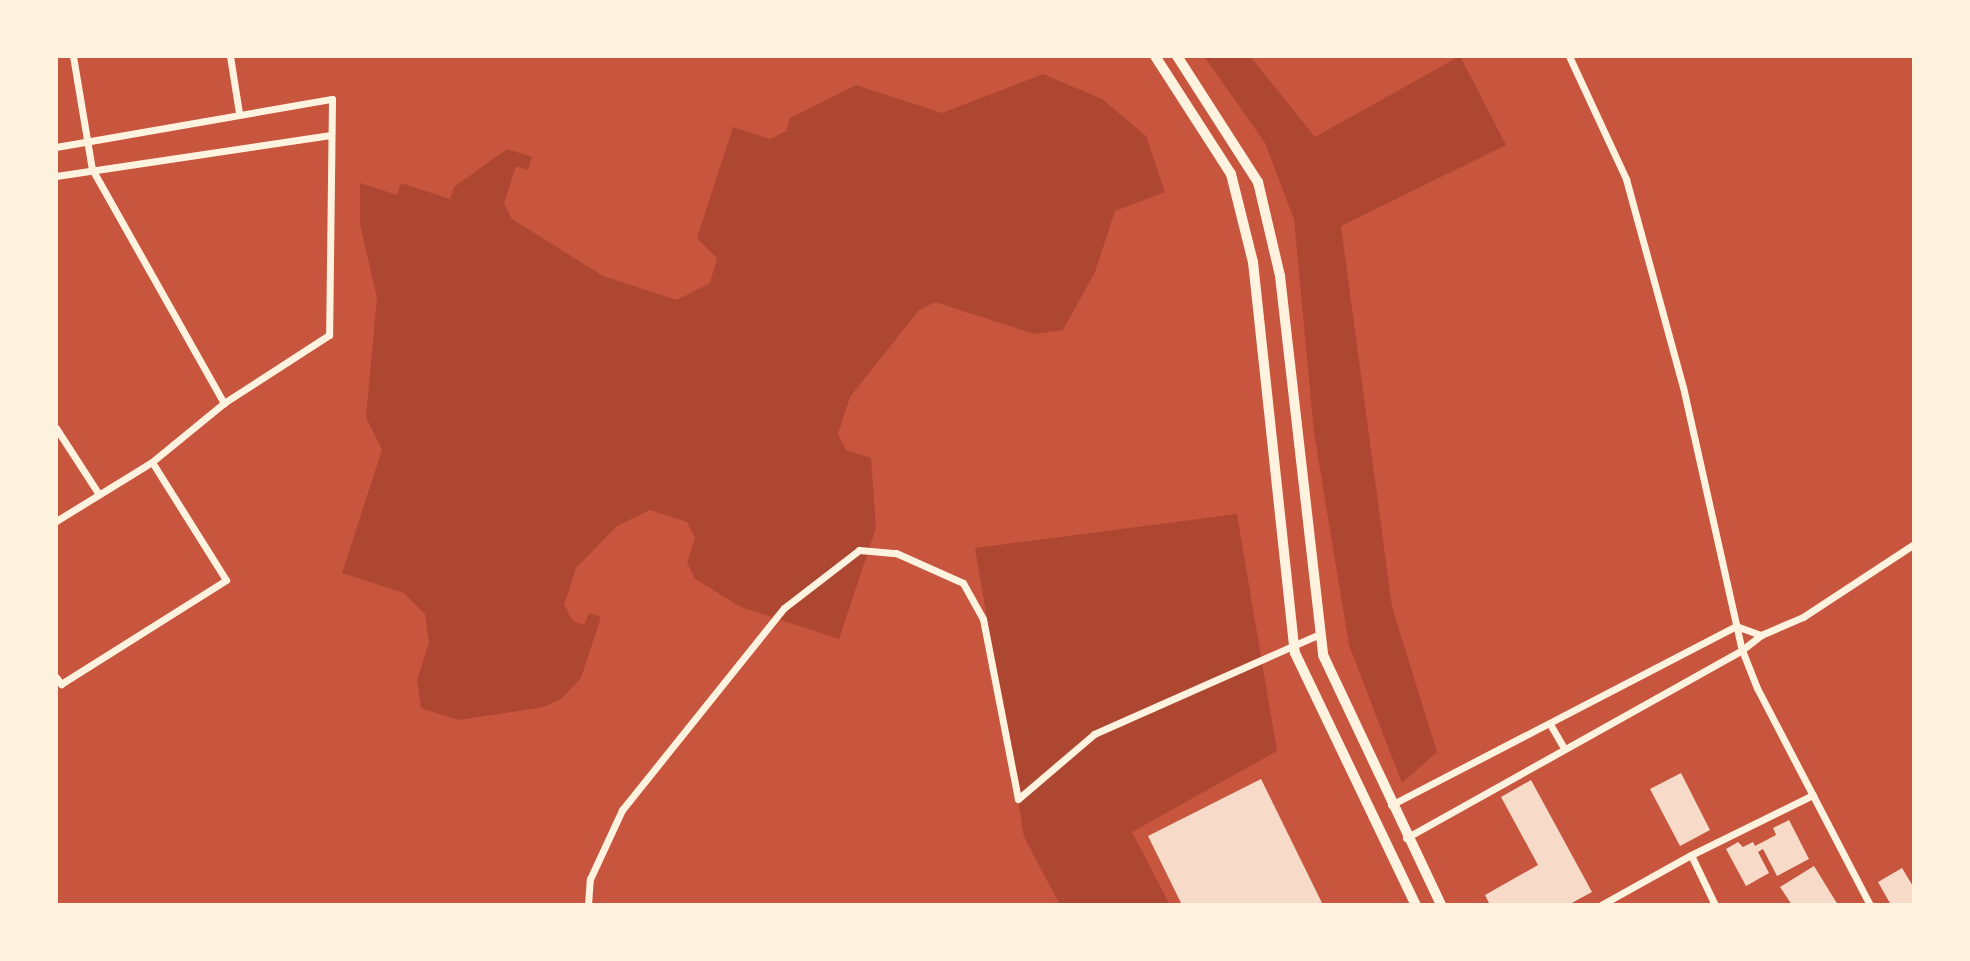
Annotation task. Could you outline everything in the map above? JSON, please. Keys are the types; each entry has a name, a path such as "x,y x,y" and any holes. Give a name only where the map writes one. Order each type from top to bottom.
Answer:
{"street":[{"path":"73,56 92,169 224,403"},
{"path":"230,56 239,113"},
{"path":"1155,56 1231,174 1253,262 1294,645 1416,905"},
{"path":"1177,56 1258,182 1280,276 1323,655 1390,805 1441,905"},
{"path":"1569,56 1626,179 1683,387 1742,650 1870,905"},
{"path":"56,147 239,113 332,99 329,135 330,335 224,403 152,461 56,521"},
{"path":"56,176 329,135"},
{"path":"56,428 98,494"},
{"path":"56,677 61,684 226,580 152,461"},
{"path":"1406,838 1742,650 1762,635 1803,617 1914,544"},
{"path":"588,905 590,879 622,810 784,608 859,550 896,553 963,583 983,619 1018,799 1094,734 1320,634"},
{"path":"1390,805 1736,626 1762,635"},
{"path":"1550,724 1564,748"},
{"path":"1601,905 1691,855 1813,795"},
{"path":"1691,855 1715,905"}],"shaded area":[{"path":"1204,56 1250,56 1315,137 1460,56 1506,145 1341,226 1392,607 1437,752 1402,783 1349,645 1314,433 1294,219 1265,143"},
{"path":"1043,74 1102,99 1146,136 1165,192 1115,211 1095,272 1063,330 1034,334 935,302 919,310 850,397 838,434 846,450 871,458 876,528 839,639 741,607 695,579 687,563 695,538 687,522 650,510 617,526 576,568 564,605 573,621 584,625 589,613 601,617 581,678 561,699 544,707 458,720 421,708 417,680 429,643 425,614 404,593 342,573 382,450 366,417 377,298 360,224 360,183 397,195 401,183 450,199 454,187 507,149 532,157 528,170 516,166 504,203 512,219 603,276 677,300 710,283 717,258 697,238 733,127 770,139 786,131 790,118 856,85 942,113"},
{"path":"1237,514 1277,751 1132,832 1170,905 1060,905 1024,837 975,548"}],"building":[{"path":"1681,773 1710,830 1680,846 1650,789"},
{"path":"1261,779 1323,905 1182,905 1148,836"},
{"path":"1531,780 1592,892 1568,905 1490,905 1485,895 1538,865 1501,797"},
{"path":"1789,820 1809,859 1777,876 1763,849 1758,852 1769,873 1746,886 1726,849 1738,842 1743,847 1753,842 1755,846 1776,835 1773,828"},
{"path":"1814,866 1838,905 1792,905 1780,887"},
{"path":"1902,868 1914,888 1914,905 1891,905 1878,882"}]}
